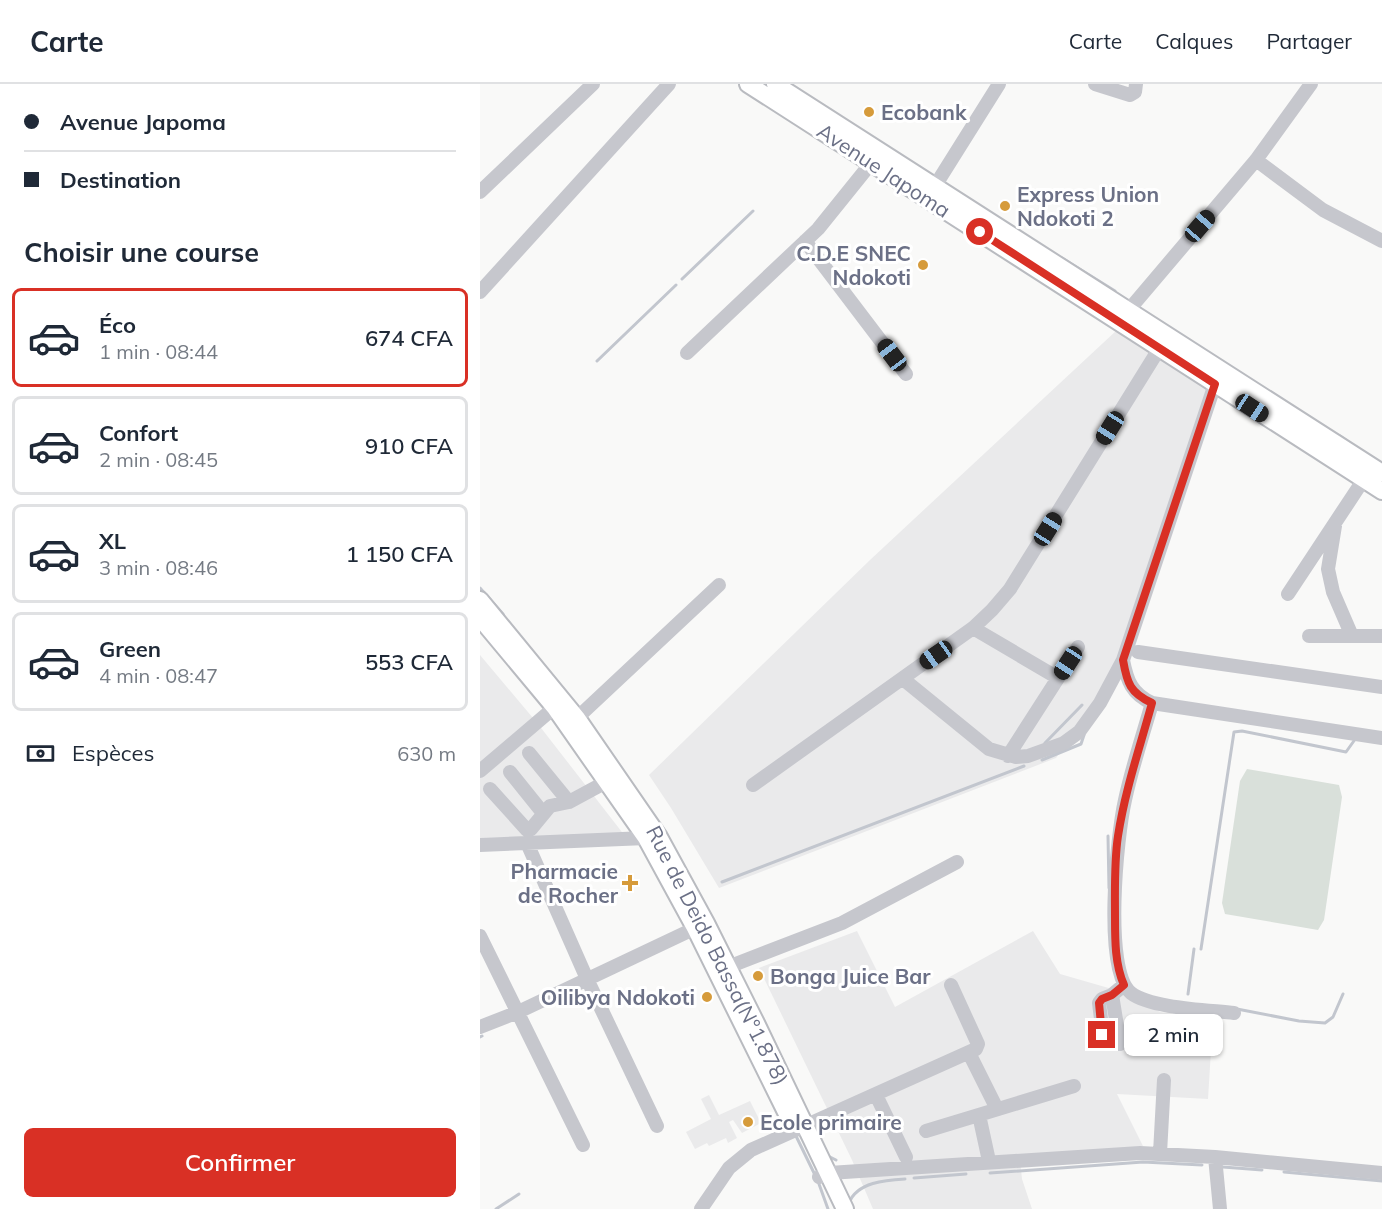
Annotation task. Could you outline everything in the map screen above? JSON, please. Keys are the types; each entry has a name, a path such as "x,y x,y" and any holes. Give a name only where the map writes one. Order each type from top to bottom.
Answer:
{"main road":[{"name":"Avenue Japoma","path":"748,84 1124,315"},
{"name":"Avenue Japoma","path":"776,84 935,186 1219,377 1382,491"},
{"name":"Avenue Japoma","path":"1219,377 1382,473"},
{"name":"Rue de Deido Bassa(N°1.878)","path":"480,600 559,704 578,718 659,837 700,926 728,967 800,1129 845,1209"},
{"path":"480,618 559,704 606,782 646,838 700,926 800,1129"},
{"path":"824,1175 834,1209"}],"street":[{"path":"481,188 593,84"},
{"path":"480,292 669,84"},
{"path":"935,186 999,84"},
{"path":"1095,84 1130,95 1135,92 1136,84"},
{"path":"1124,315 1256,160 1311,84"},
{"path":"1256,160 1323,210 1382,241"},
{"path":"687,353 805,241 829,216 872,162"},
{"path":"805,241 906,374"},
{"path":"753,785 973,628 992,610 1010,589 1164,341"},
{"path":"903,679 989,749 1008,756 1028,756 1064,743 1079,732 1100,703 1123,660 1219,377"},
{"path":"1288,594 1364,479"},
{"path":"1336,521 1328,569 1333,591 1352,636"},
{"path":"578,718 719,585"},
{"path":"973,628 1058,678"},
{"path":"1309,636 1382,636"},
{"path":"1008,756 1078,647"},
{"path":"1138,652 1382,687"},
{"path":"1123,660 1131,688 1140,697 1152,703 1382,738"},
{"path":"1152,703 1125,799 1118,838 1115,936 1119,975 1130,992 1150,1002 1234,1013"},
{"path":"480,771 559,704"},
{"path":"529,753 568,802"},
{"path":"510,772 543,813"},
{"path":"490,789 524,828 531,829 550,806 568,802 606,782"},
{"path":"480,845 646,838"},
{"path":"527,843 587,979 657,1126"},
{"path":"728,967 842,923 957,862"},
{"path":"480,1027 518,1012 700,926"},
{"path":"480,936 583,1145"},
{"path":"1112,995 1124,985"},
{"path":"701,1209 729,1168 740,1157 976,1049 978,1044 951,986"},
{"path":"969,1053 997,1109"},
{"path":"1160,1153 1164,1080"},
{"path":"926,1131 1074,1086"},
{"path":"876,1095 906,1157"},
{"path":"979,1115 989,1161"},
{"path":"824,1175 989,1161 1160,1153 1382,1173"},
{"path":"1215,1157 1220,1209"}],"shaded area":[{"path":"1117,330 1214,388 1107,688 1056,758 719,888 649,775 870,560"},
{"path":"480,655 538,724 625,836 480,838"},
{"path":"1247,769 1339,785 1342,797 1324,920 1318,930 1225,914 1222,903 1240,781"},
{"path":"857,931 895,1007 1033,931 1060,974 1126,993 1160,1012 1213,1018 1208,1099 1117,1094 1143,1146 1020,1160 1022,1179 1032,1209 873,1209 852,1160 759,968"},
{"name":"Ecole primaire","path":"709,1095 719,1115 750,1101 761,1123 742,1133 733,1120 729,1122 737,1138 728,1143 726,1138 709,1146 707,1143 695,1149 686,1132 711,1119 701,1099"}],"waterway":[{"path":"682,279 753,211"},
{"path":"1062,258 1115,291"},
{"path":"597,361 676,285"},
{"path":"1340,436 1347,441"},
{"path":"480,588 503,614 505,620"},
{"path":"1045,743 1082,705"},
{"path":"1201,949 1234,732 1242,731 1346,752 1356,738"},
{"path":"1042,760 1081,744 1084,735"},
{"path":"722,882 1024,766"},
{"path":"1108,836 1109,888"},
{"path":"1188,994 1194,949"},
{"path":"1237,1009 1299,1021 1325,1023 1333,1017 1343,994"},
{"path":"796,1136 815,1175"},
{"path":"826,1155 836,1160"},
{"path":"990,1173 1143,1162 1202,1165"},
{"path":"1223,1167 1262,1170"},
{"path":"1284,1172 1382,1181"},
{"path":"914,1178 966,1174"},
{"path":"849,1203 853,1196 865,1186 881,1181 905,1179"},
{"path":"819,1184 828,1209"},
{"path":"496,1209 519,1194"}],"place":[{"name":"Ecobank","path":"869,112"},
{"name":"Express Union Ndokoti 2","path":"1005,206"},
{"name":"C.D.E SNEC Ndokoti","path":"923,265"},
{"name":"Pharmacie de Rocher","path":"630,883"},
{"name":"Bonga Juice Bar","path":"758,976"},
{"name":"Oilibya Ndokoti","path":"707,997"},
{"name":"Ecole primaire","path":"748,1122"}],"route":[{"path":"980,232 1215,384 1123,660 1125,675 1131,688 1140,697 1152,703 1125,799 1118,838 1115,936 1119,975 1124,985 1099,1003 1102,1035"}]}
